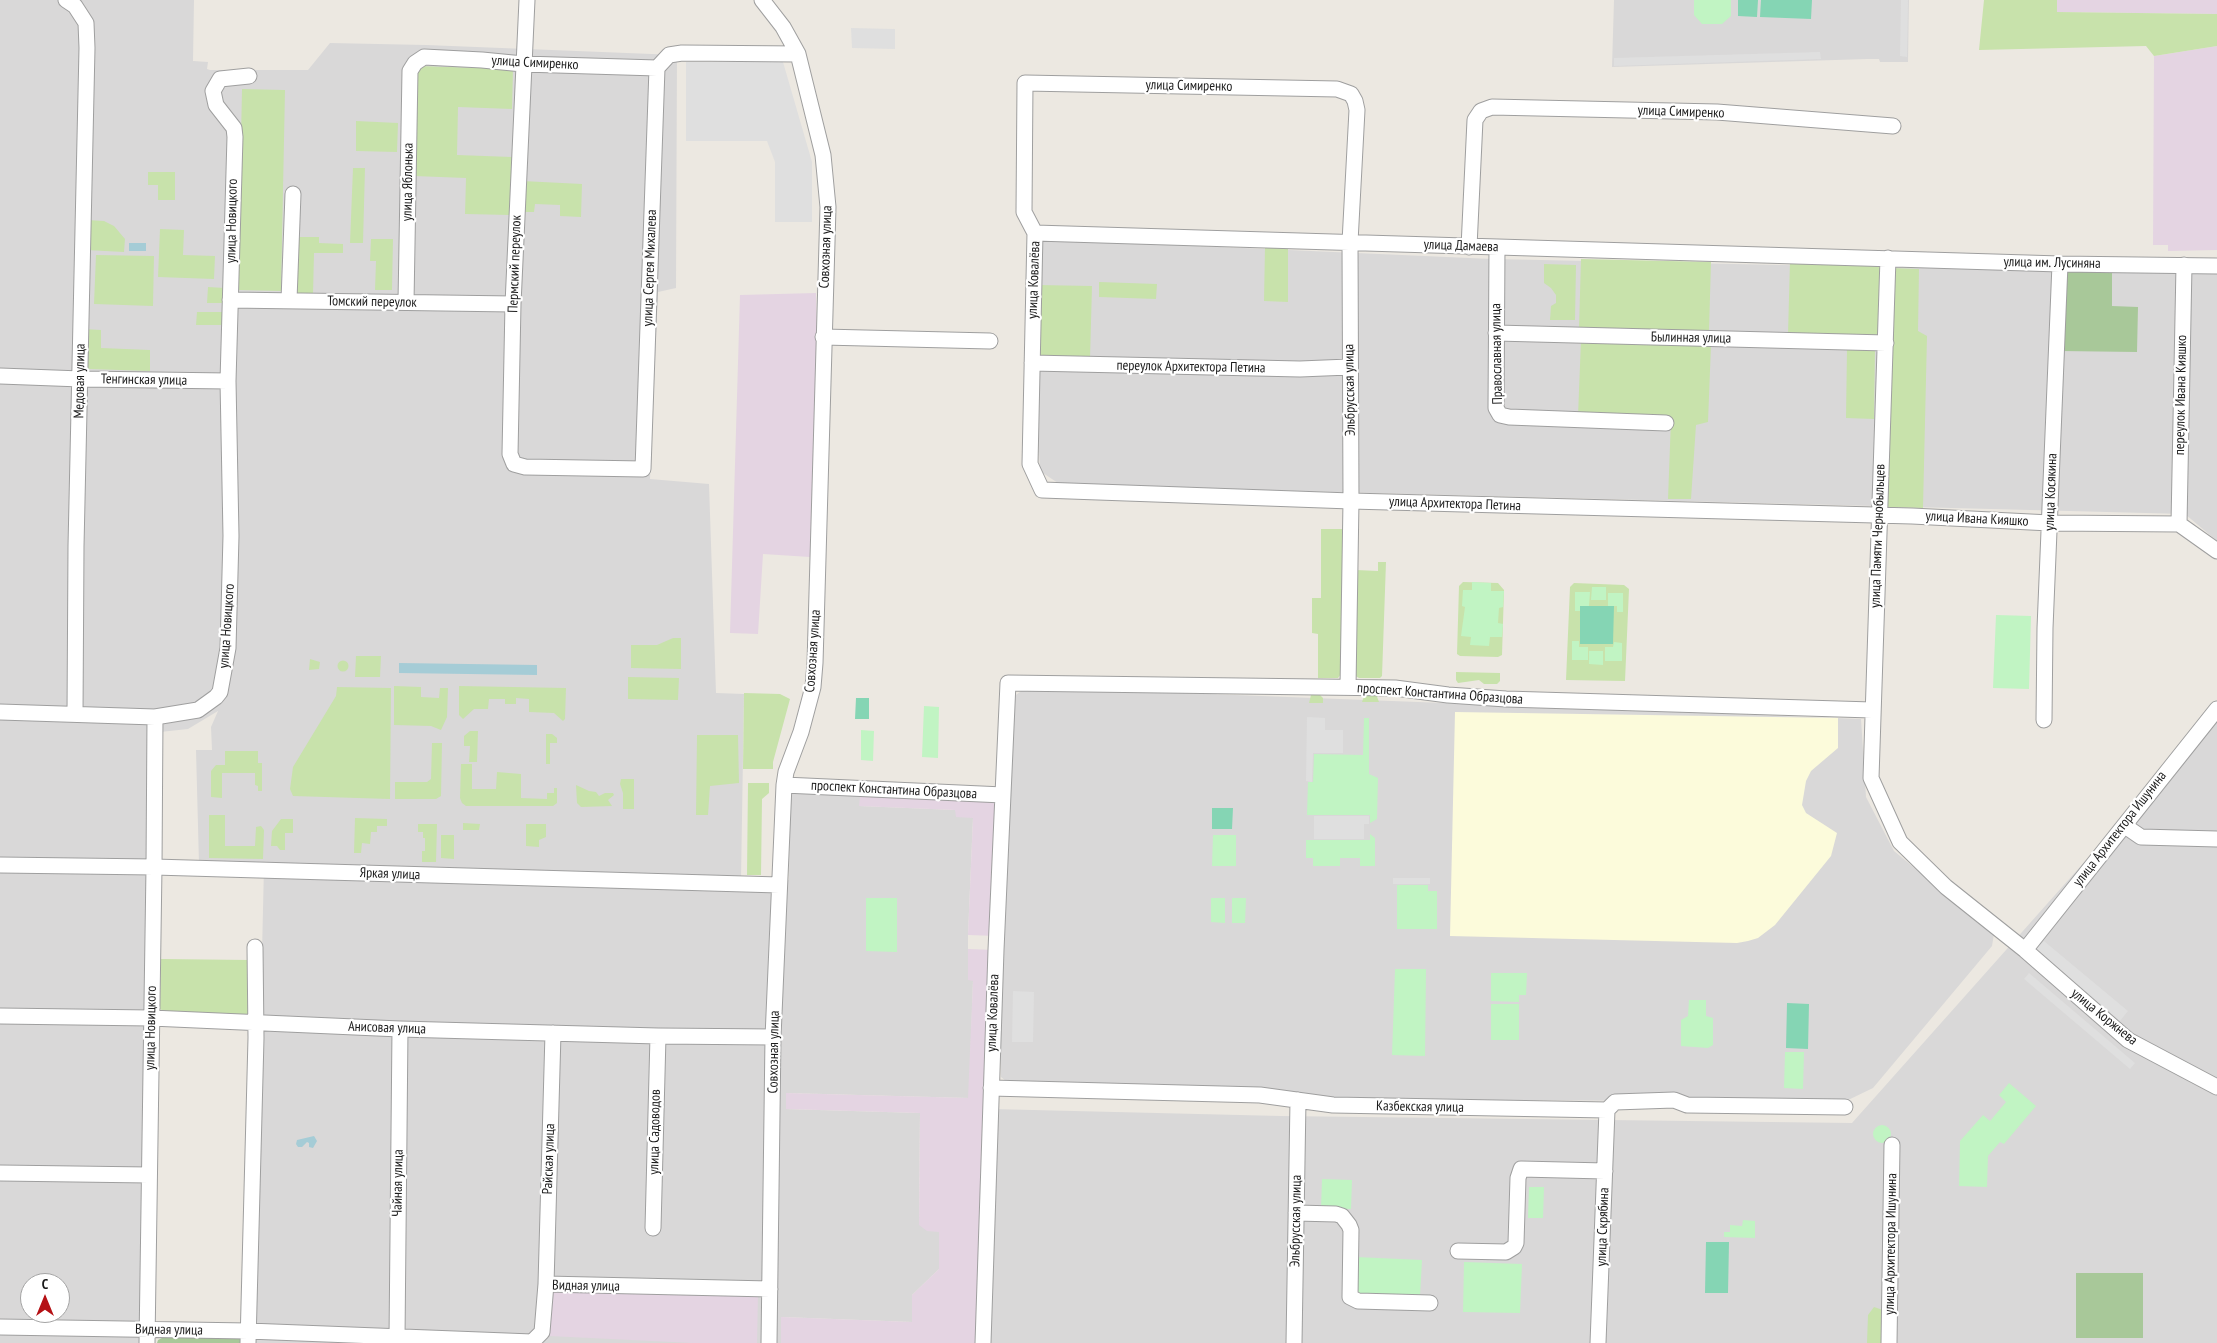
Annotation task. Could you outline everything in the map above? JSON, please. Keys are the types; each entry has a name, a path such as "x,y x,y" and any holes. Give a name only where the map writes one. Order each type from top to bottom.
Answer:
{"street":[{"name":"Медовая улица","path":"66,0 75,6 86,23 87,48 76,546 75,714"},
{"name":"Пермский переулок","path":"514,464 510,454 513,304 526,0"},
{"name":"Совхозная улица","path":"762,0 783,27 798,54 817,125 827,185 813,687 801,732 786,772 784,785 774,1037 769,1343"},
{"path":"657,68 669,55 682,52 798,54"},
{"name":"улица Симиренко","path":"415,63 424,58 524,64 657,68"},
{"name":"улица Яблонька","path":"406,302 410,71 415,63"},
{"name":"улица Сергея Михалева","path":"514,464 525,466 643,469 657,68"},
{"name":"улица Новицкого","path":"147,1336 154,867 154,717 198,710 220,692 228,648 231,536 228,381 234,128 216,105 213,91 220,79 249,76"},
{"name":"улица Симиренко","path":"1025,83 1337,89 1351,94"},
{"name":"улица Ковалёва","path":"1025,83 1024,212 1035,232 1030,464 1037,479"},
{"name":"Эльбрусская улица","path":"1348,688 1351,501 1350,242 1357,110 1355,100 1351,94"},
{"name":"улица Симиренко","path":"1469,247 1476,120 1481,111 1492,107 1717,112 1893,126"},
{"path":"289,300 293,194"},
{"name":"улица Дамаева","path":"1035,232 1469,247 1888,258"},
{"name":"Православная улица","path":"1497,247 1496,408 1500,415 1509,417 1666,423"},
{"name":"улица им. Лусиняна","path":"1888,258 2060,264 2217,266"},
{"name":"улица Памяти Чернобыльцев","path":"1885,811 1871,778 1888,258"},
{"name":"улица Косякина","path":"2044,720 2060,264"},
{"name":"переулок Ивана Кияшко","path":"2179,524 2184,265"},
{"name":"Томский переулок","path":"230,300 513,304"},
{"name":"Былинная улица","path":"1496,333 1886,343"},
{"path":"823,337 990,341"},
{"name":"переулок Архитектора Петина","path":"1032,363 1291,369 1349,367"},
{"name":"Тенгинская улица","path":"0,376 80,380 228,381"},
{"name":"улица Архитектора Петина","path":"1037,479 1042,490 1351,501 1879,515"},
{"name":"улица Ивана Кияшко","path":"1879,515 2050,522 2179,524"},
{"path":"2179,524 2217,551"},
{"name":"улица Ковалёва","path":"983,1343 991,1088 1008,683"},
{"name":"проспект Константина Образцова","path":"1008,683 1395,688 1448,695 1506,699 1872,710"},
{"name":"улица Архитектора Ишунина","path":"2025,950 2217,709"},
{"path":"0,712 154,717"},
{"name":"проспект Константина Образцова","path":"784,785 1003,795"},
{"name":"улица Коржнева","path":"1885,811 1900,842 1946,887 2025,950 2128,1040 2217,1087"},
{"path":"2125,826 2141,837 2217,839"},
{"name":"Яркая улица","path":"0,865 154,867 780,886"},
{"path":"248,1337 256,1022 255,947"},
{"name":"Анисовая улица","path":"0,1016 151,1018 658,1036 774,1037"},
{"name":"Чайная улица","path":"397,1338 400,1028"},
{"name":"Райская улица","path":"546,1284 553,1033"},
{"name":"улица Садоводов","path":"653,1228 658,1036"},
{"name":"Казбекская улица","path":"991,1088 1260,1095 1333,1105 1607,1110 1615,1102 1674,1100 1688,1105 1845,1107"},
{"name":"Эльбрусская улица","path":"1294,1343 1298,1100"},
{"name":"улица Скрябина","path":"1598,1343 1607,1110"},
{"name":"улица Архитектора Ишунина","path":"1889,1343 1892,1145"},
{"path":"1458,1251 1506,1252 1514,1247 1516,1243 1518,1178 1521,1169 1605,1171"},
{"path":"0,1173 150,1175"},
{"path":"1296,1213 1336,1214 1342,1216 1349,1225 1351,1230 1350,1297 1358,1301 1430,1302"},
{"name":"Видная улица","path":"0,1327 147,1336 397,1338 532,1342 542,1332 546,1284 770,1289"}],"shaded area":[{"path":"0,0 194,0 193,61 208,62 207,69 210,70 308,70 330,43 677,55 676,288 658,292 650,479 709,484 716,693 744,694 741,879 789,880 790,785 861,788 860,806 956,810 973,818 968,935 968,980 973,980 969,1098 786,1093 786,1109 920,1113 919,1224 939,1232 939,1269 912,1295 912,1322 782,1317 781,1343 253,1343 264,866 199,864 196,750 212,750 211,727 218,711 188,729 160,732 143,1343 0,1343"},
{"path":"1614,0 1909,0 1908,62 1880,62 1879,59 1867,59 1612,67"},
{"path":"1901,0 1908,0 1907,57 1900,56"},
{"path":"2057,0 2217,0 2217,14 2057,12"},
{"path":"851,28 895,29 895,49 852,48"},
{"path":"2217,46 2217,250 2168,251 2168,245 2153,245 2154,56"},
{"path":"1820,52 1821,59 1614,66 1614,58"},
{"path":"686,62 783,62 812,162 812,222 775,222 775,162 767,141 686,141"},
{"path":"1040,239 1492,259 2217,274 2217,541 2185,514 1061,485 1040,471 1035,371"},
{"path":"816,293 817,333 810,557 763,554 758,634 730,633 740,295"},
{"path":"1027,687 1861,719 1866,797 1894,851 1994,934 1992,946 1873,1088 1844,1102 1325,1099 1011,1085 1001,1077 1001,925 1013,697"},
{"path":"1455,712 1838,718 1838,748 1811,771 1806,781 1802,805 1806,813 1837,833 1831,856 1775,925 1758,938 1748,941 1737,943 1450,936"},
{"path":"2217,713 2217,1343 983,1343 991,1109 1281,1116 1852,1123"},
{"path":"1307,717 1325,718 1325,730 1343,730 1343,753 1313,753 1312,782 1306,781"},
{"path":"861,788 1003,795 996,936 968,935 973,818 956,817 955,810 859,806"},
{"path":"1314,816 1369,816 1369,824 1364,824 1364,839 1314,839"},
{"path":"1393,878 1430,878 1430,884 1393,884"},
{"path":"2044,941 2128,1011 2120,1021 2035,950"},
{"path":"968,949 996,950 983,1343 781,1343 781,1317 912,1322 912,1295 939,1269 939,1232 927,1231 919,1225 920,1113 786,1109 786,1093 968,1098 973,981 968,980"},
{"path":"2029,973 2135,1063 2130,1069 2024,979"},
{"path":"1013,991 1034,992 1033,1042 1012,1042"},
{"path":"550,1291 758,1294 757,1343 693,1343 549,1336"}],"green space":[{"path":"1694,0 1731,0 1731,16 1722,24 1702,24 1694,15"},
{"path":"1738,0 1758,0 1757,17 1738,16"},
{"path":"1761,0 1812,0 1811,19 1760,17"},
{"path":"1984,0 2057,0 2057,12 2217,14 2217,46 2154,56 2146,46 1979,50"},
{"path":"417,66 513,69 512,109 458,107 457,155 512,157 510,215 465,214 466,178 414,176"},
{"path":"242,89 285,90 281,291 238,290"},
{"path":"356,121 398,123 397,152 356,151"},
{"path":"353,168 365,168 363,243 350,243"},
{"path":"148,172 175,172 175,200 158,200 158,185 148,185"},
{"path":"522,181 582,184 581,217 560,216 560,205 535,204 534,212 521,212"},
{"path":"87,220 104,221 114,226 125,239 124,252 86,250"},
{"path":"160,229 184,230 183,255 215,256 214,279 158,277"},
{"path":"296,237 319,237 319,243 343,244 343,253 314,253 313,295 294,295"},
{"path":"371,239 393,239 392,290 375,290 376,261 370,261"},
{"path":"1265,246 1288,246 1288,302 1264,301"},
{"path":"96,255 154,256 153,306 94,304"},
{"path":"1581,259 1711,262 1709,331 1579,328"},
{"path":"1790,261 1880,262 1879,336 1788,334"},
{"path":"1544,264 1576,265 1575,320 1550,320 1551,306 1556,303 1556,295 1544,283"},
{"path":"1889,268 1919,269 1918,331 1927,336 1923,508 1882,507"},
{"path":"2061,270 2112,271 2112,306 2138,307 2137,352 2060,351"},
{"path":"1099,282 1157,284 1156,299 1099,297"},
{"path":"1038,285 1092,286 1090,359 1036,358"},
{"path":"208,287 225,288 225,303 207,303"},
{"path":"197,312 225,312 225,325 196,325"},
{"path":"84,329 101,330 101,348 150,350 150,371 89,369 84,366"},
{"path":"1581,340 1711,345 1708,422 1696,425 1691,499 1668,499 1671,419 1578,416"},
{"path":"1847,349 1875,349 1874,419 1846,418"},
{"path":"1321,529 1343,529 1341,674 1338,678 1318,678 1318,634 1312,633 1312,598 1321,598"},
{"path":"1378,562 1386,562 1382,676 1380,678 1359,678 1354,675 1356,570 1378,571"},
{"path":"1463,582 1498,583 1504,590 1502,655 1498,657 1460,656 1457,654 1459,586"},
{"path":"1472,582 1491,583 1491,591 1504,591 1503,607 1499,608 1498,623 1503,624 1502,637 1490,637 1489,646 1470,645 1471,637 1461,636 1465,607 1462,606 1463,590 1472,590"},
{"path":"1574,583 1624,585 1629,589 1625,681 1566,680 1570,587"},
{"path":"1592,587 1606,587 1606,600 1591,600"},
{"path":"1575,592 1590,592 1589,606 1581,606 1580,611 1575,611"},
{"path":"1608,593 1623,593 1623,612 1617,612 1617,606 1608,606"},
{"path":"1580,606 1614,606 1613,644 1580,644"},
{"path":"1996,615 2031,616 2029,689 1993,688"},
{"path":"673,638 681,638 681,669 631,668 631,645 657,645"},
{"path":"1572,641 1579,641 1579,647 1588,647 1588,660 1572,660"},
{"path":"1614,642 1622,643 1622,661 1605,661 1605,647 1613,647"},
{"path":"1589,651 1603,651 1603,665 1589,664"},
{"path":"356,656 381,656 380,677 355,677"},
{"path":"310,659 320,662 319,669 309,670"},
{"path":"341,661 345,661 348,666 347,670 341,671 338,668 338,664"},
{"path":"1456,672 1500,673 1500,681 1497,684 1484,684 1479,680 1458,683"},
{"path":"628,677 679,678 678,700 628,699"},
{"path":"394,686 421,687 421,697 439,698 440,688 448,688 447,717 441,730 431,726 394,725"},
{"path":"459,686 566,688 565,719 563,721 554,713 529,712 529,699 516,698 516,704 505,704 505,699 489,699 488,709 474,709 463,719 459,715"},
{"path":"337,687 391,688 390,799 293,796 290,789 293,767 336,696"},
{"path":"744,693 780,694 790,699 773,762 773,769 743,769"},
{"path":"1365,694 1376,694 1379,702 1362,702"},
{"path":"1311,695 1320,695 1323,698 1323,703 1309,703"},
{"path":"856,698 869,698 869,719 855,719"},
{"path":"924,706 939,707 938,758 922,757"},
{"path":"1364,718 1369,718 1369,774 1378,778 1377,819 1370,823 1370,815 1307,815 1308,782 1313,782 1314,754 1363,755"},
{"path":"861,730 874,731 873,761 861,760"},
{"path":"470,731 478,731 477,762 469,762 470,746 464,746 464,736"},
{"path":"546,734 552,734 557,738 557,743 550,743 550,764 546,764"},
{"path":"697,735 738,735 739,783 710,786 708,815 696,815"},
{"path":"432,743 442,743 441,796 436,799 395,799 395,782 427,782 431,779"},
{"path":"225,751 258,751 258,763 262,763 262,791 258,791 258,786 255,785 255,773 222,773 222,798 211,797 211,771 216,765 225,765"},
{"path":"461,764 472,764 472,789 496,789 497,772 521,774 521,798 547,799 547,793 554,793 554,788 557,788 557,803 553,806 466,806 460,798"},
{"path":"621,779 634,779 634,809 623,809"},
{"path":"748,783 769,783 769,793 762,799 761,875 747,875"},
{"path":"576,785 596,792 599,796 605,793 613,793 614,795 608,800 612,806 581,807 577,803"},
{"path":"1212,808 1233,808 1232,829 1212,829"},
{"path":"209,815 225,815 225,846 255,846 256,827 261,826 264,830 263,859 209,858"},
{"path":"355,818 387,819 387,826 377,826 377,832 371,832 370,844 362,843 361,853 354,853"},
{"path":"281,819 293,819 293,833 285,833 285,850 280,850 277,846 271,846 272,831"},
{"path":"463,823 480,824 479,830 463,830"},
{"path":"418,824 437,824 436,862 422,862 422,851 425,851 425,838 423,838 423,832 418,832"},
{"path":"526,824 546,824 546,837 539,840 539,847 526,846"},
{"path":"1370,834 1375,838 1375,866 1360,866 1360,858 1340,858 1340,866 1313,866 1313,858 1306,858 1306,840 1370,840"},
{"path":"441,835 454,835 454,859 441,858"},
{"path":"1213,835 1236,835 1236,866 1212,866"},
{"path":"1397,885 1428,885 1428,891 1437,891 1437,929 1397,929"},
{"path":"866,898 897,898 897,952 866,951"},
{"path":"1211,898 1225,898 1225,923 1211,922"},
{"path":"1232,898 1246,898 1245,923 1232,923"},
{"path":"161,959 250,960 250,1015 167,1013 160,1009"},
{"path":"1395,969 1426,969 1425,1056 1392,1055"},
{"path":"1491,973 1527,973 1526,995 1519,995 1519,1002 1491,1001"},
{"path":"1689,1000 1706,1000 1706,1016 1713,1018 1713,1045 1708,1048 1681,1046 1681,1020 1688,1016"},
{"path":"1787,1003 1809,1004 1808,1049 1786,1048"},
{"path":"1491,1004 1519,1004 1519,1040 1491,1040"},
{"path":"1785,1052 1804,1052 1803,1089 1784,1088"},
{"path":"2009,1083 2036,1106 2004,1144 2000,1142 1988,1156 1987,1187 1959,1186 1960,1141 1983,1115 1990,1121 2006,1102 1999,1095"},
{"path":"1882,1125 1888,1128 1891,1134 1888,1140 1882,1143 1876,1140 1873,1134 1876,1128"},
{"path":"1322,1179 1352,1180 1351,1209 1321,1208"},
{"path":"1529,1187 1544,1187 1543,1218 1528,1218"},
{"path":"1743,1220 1755,1221 1755,1238 1724,1237 1724,1232 1730,1232 1730,1225 1742,1226"},
{"path":"1706,1242 1729,1242 1728,1293 1705,1293"},
{"path":"1356,1257 1422,1260 1420,1296 1354,1293"},
{"path":"1464,1262 1522,1264 1520,1313 1463,1312"},
{"path":"2076,1273 2143,1273 2143,1338 2076,1338"},
{"path":"1874,1307 1883,1310 1884,1343 1867,1343 1868,1315"},
{"path":"239,1335 244,1343 157,1343 158,1340 166,1336"}],"water":[{"path":"129,243 146,243 146,251 129,251"},
{"path":"399,663 537,665 537,675 399,673"},
{"path":"314,1136 317,1141 313,1148 309,1147 307,1142 302,1147 298,1147 296,1144 297,1140"}]}
